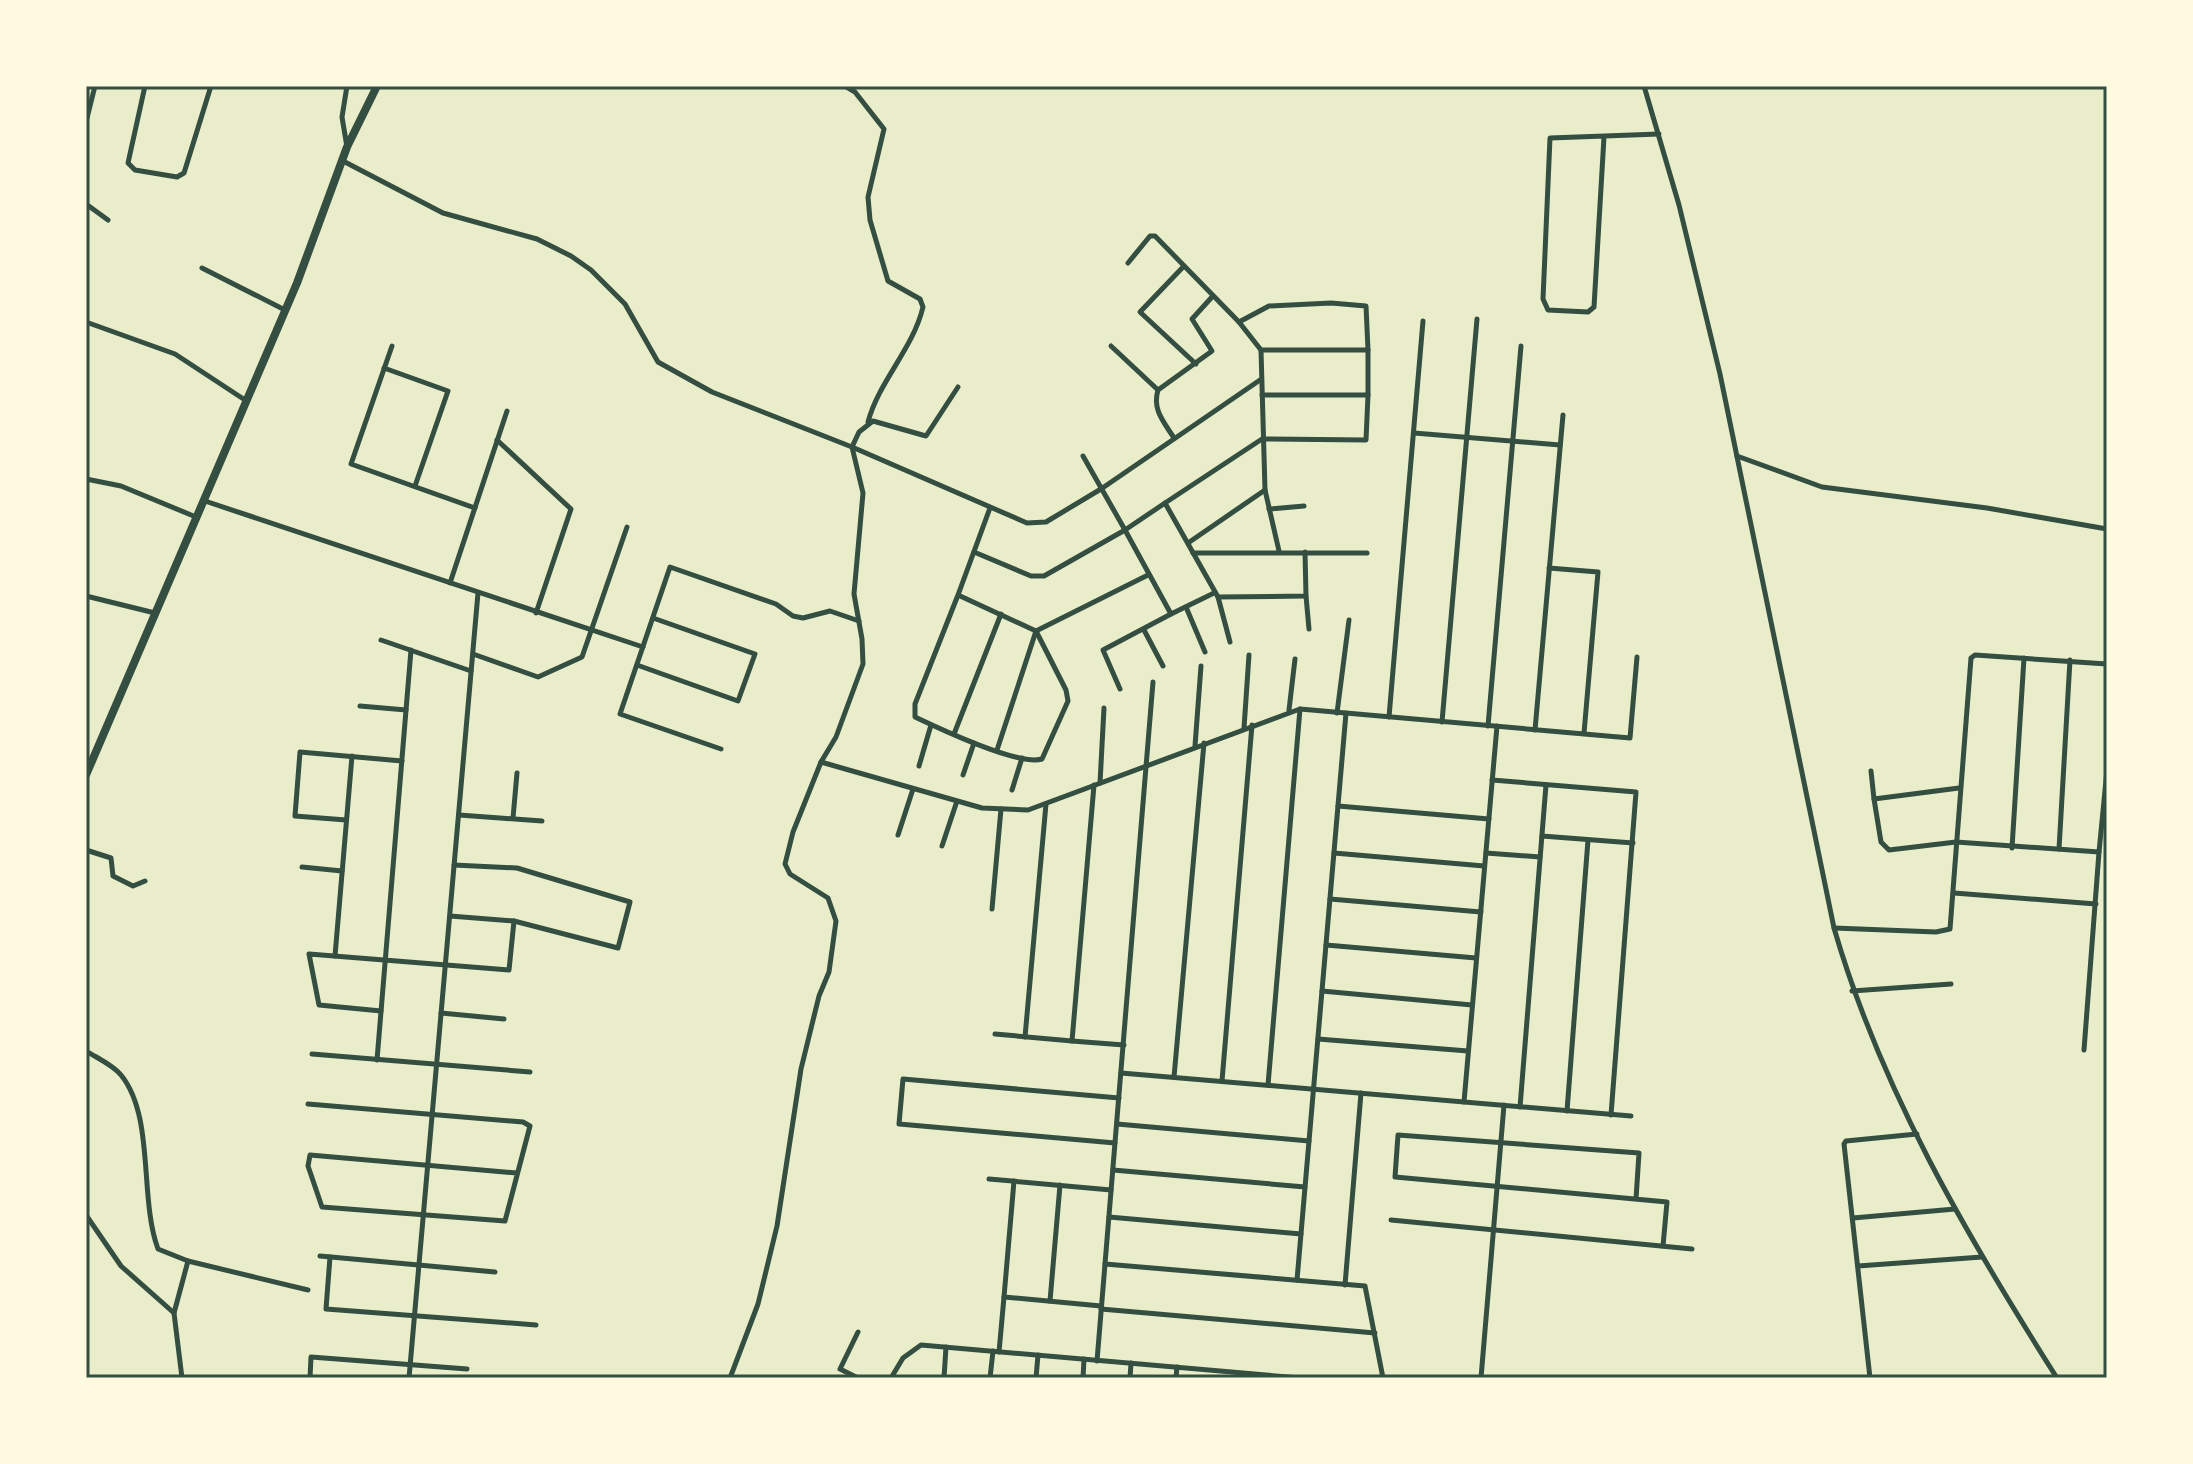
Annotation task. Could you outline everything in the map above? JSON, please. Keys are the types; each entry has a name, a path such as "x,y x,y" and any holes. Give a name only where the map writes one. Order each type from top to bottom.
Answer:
{"main road":[{"path":"86,775 119,691 156,613 285,310 347,147 377,86"}],"street":[{"path":"86,122 95,86"},
{"path":"145,86 128,163 135,170 177,177 184,173 211,86"},
{"path":"347,86 342,117 347,147"},
{"path":"730,1378 758,1304 777,1226 801,1069 829,972 834,909 828,898 790,874 785,864 793,832 821,762 836,737 863,664 854,579 863,493 852,447 868,422 873,403 902,356 923,307 920,299 888,281 882,268 868,197 884,129 855,92 845,86"},
{"path":"1644,86 1702,294 1753,521 1834,928 1852,991 1885,1071 1955,1209 2057,1378"},
{"path":"1604,137 1594,307 1588,312 1548,310 1543,299 1550,138 1659,134"},
{"path":"343,161 443,213 537,239 571,256 591,270 625,304 658,362 741,405 852,447 990,508 1037,525 1101,489 1260,380"},
{"path":"86,204 108,220"},
{"path":"1128,263 1152,235 1239,322 1261,350 1265,490 1279,551"},
{"path":"1184,266 1140,312 1196,364"},
{"path":"202,268 285,310"},
{"path":"1174,438 1155,406 1158,390 1212,349 1192,319 1212,297"},
{"path":"974,552 1031,576 1044,576 1125,530 1262,439 1366,440 1368,350 1363,304 1269,306 1239,322"},
{"path":"1442,722 1477,319"},
{"path":"1389,717 1423,321"},
{"path":"86,322 175,354 245,400"},
{"path":"392,346 351,464 475,508"},
{"path":"1111,346 1158,390"},
{"path":"1488,726 1521,346"},
{"path":"1261,350 1368,350"},
{"path":"384,368 448,391 415,486"},
{"path":"868,422 926,436 958,387"},
{"path":"1261,395 1368,395"},
{"path":"450,583 507,411"},
{"path":"1535,730 1563,415"},
{"path":"1414,433 1560,445"},
{"path":"497,440 571,509 536,613"},
{"path":"1083,456 1171,614"},
{"path":"1736,456 1822,487 1928,499 2107,529"},
{"path":"86,479 121,486 196,517"},
{"path":"1188,543 1265,490"},
{"path":"204,500 643,647"},
{"path":"1165,503 1216,595 1230,642"},
{"path":"1269,509 1304,506"},
{"path":"958,595 1036,631 1066,690 1068,701 1042,759 1022,758 974,743 915,717 914,711 990,508"},
{"path":"473,654 538,677 582,657 627,527"},
{"path":"1305,552 1309,629"},
{"path":"1193,553 1367,553"},
{"path":"721,749 620,714 670,567 776,604 793,616 803,618 830,611 859,621"},
{"path":"1549,568 1598,572 1584,733"},
{"path":"997,750 1036,631 1148,575"},
{"path":"409,1378 478,593"},
{"path":"1120,689 1103,650 1171,614 1216,595 1306,596"},
{"path":"86,596 156,613"},
{"path":"1186,607 1205,652"},
{"path":"954,734 1001,614"},
{"path":"637,665 738,701 755,654 653,618"},
{"path":"1337,713 1349,620"},
{"path":"1144,630 1163,666"},
{"path":"381,640 471,671"},
{"path":"377,1060 411,650"},
{"path":"1244,728 1249,655"},
{"path":"1834,928 1946,931 1952,925 1959,788 1971,658 1975,655 2107,664"},
{"path":"821,762 957,801 1001,809 1028,810 1300,709 1630,738 1637,657"},
{"path":"2012,848 2024,658"},
{"path":"1289,711 1295,659"},
{"path":"2059,849 2070,660"},
{"path":"1195,746 1201,666"},
{"path":"1097,1361 1153,682"},
{"path":"360,706 406,710"},
{"path":"1072,1041 1104,708"},
{"path":"1268,1085 1300,709"},
{"path":"1297,1280 1346,713"},
{"path":"919,766 931,725"},
{"path":"1222,1081 1252,725"},
{"path":"1464,1102 1497,726"},
{"path":"963,775 974,743"},
{"path":"1174,1077 1204,743"},
{"path":"346,820 295,816 300,752 402,761"},
{"path":"335,956 352,756"},
{"path":"1012,790 1022,758"},
{"path":"2084,1050 2107,770"},
{"path":"1871,771 1884,848 1956,842 2099,852"},
{"path":"513,818 517,773"},
{"path":"1492,780 1636,792 1611,1115"},
{"path":"1520,1107 1546,785"},
{"path":"1874,799 1959,788"},
{"path":"898,835 913,789"},
{"path":"942,846 957,801"},
{"path":"1025,1037 1046,804"},
{"path":"1338,806 1489,819"},
{"path":"992,909 1001,809"},
{"path":"459,815 542,821"},
{"path":"1542,836 1633,843"},
{"path":"1567,1111 1588,840"},
{"path":"86,850 111,858 113,876 133,886 145,881"},
{"path":"1334,853 1484,866"},
{"path":"1486,853 1540,857"},
{"path":"450,916 514,921 618,948 630,902 517,868 454,865"},
{"path":"302,867 342,871"},
{"path":"1954,893 2096,904"},
{"path":"1330,899 1481,912"},
{"path":"381,1011 319,1005 309,954 509,970 514,921"},
{"path":"1326,945 1477,958"},
{"path":"1852,991 1951,984"},
{"path":"1322,991 1472,1005"},
{"path":"441,1013 504,1019"},
{"path":"995,1034 1124,1045"},
{"path":"1318,1039 1468,1051"},
{"path":"86,1051 119,1071 128,1085 140,1129 155,1240 165,1253 308,1290"},
{"path":"312,1054 530,1072"},
{"path":"1121,1073 1631,1116"},
{"path":"1115,1143 899,1124 903,1079 1119,1098"},
{"path":"1345,1285 1361,1093"},
{"path":"308,1104 523,1122 530,1126 505,1221 322,1207 308,1166 310,1155 517,1173"},
{"path":"1481,1378 1504,1105"},
{"path":"1117,1124 1309,1141"},
{"path":"1870,1378 1843,1149 1846,1141 1917,1134"},
{"path":"1636,1199 1639,1153 1398,1135 1395,1177 1667,1202 1663,1246"},
{"path":"1113,1170 1305,1187"},
{"path":"989,1179 1111,1190"},
{"path":"990,1378 1004,1297 1014,1181"},
{"path":"1050,1301 1060,1185"},
{"path":"1853,1218 1955,1209"},
{"path":"86,1215 121,1266 174,1313"},
{"path":"1109,1217 1301,1234"},
{"path":"1391,1220 1692,1249"},
{"path":"320,1256 495,1272"},
{"path":"330,1257 326,1309 536,1325"},
{"path":"1858,1266 1982,1257"},
{"path":"182,1378 174,1313 188,1261"},
{"path":"1105,1264 1365,1286 1383,1378"},
{"path":"1004,1297 1375,1333"},
{"path":"858,1332 840,1369 858,1378"},
{"path":"891,1378 903,1358 921,1345 1177,1367 1223,1375 1300,1378"},
{"path":"944,1378 946,1347"},
{"path":"1036,1378 1038,1355"},
{"path":"310,1378 311,1357 467,1369"},
{"path":"1083,1378 1084,1359"},
{"path":"1130,1378 1131,1363"},
{"path":"1176,1378 1177,1367"}]}
